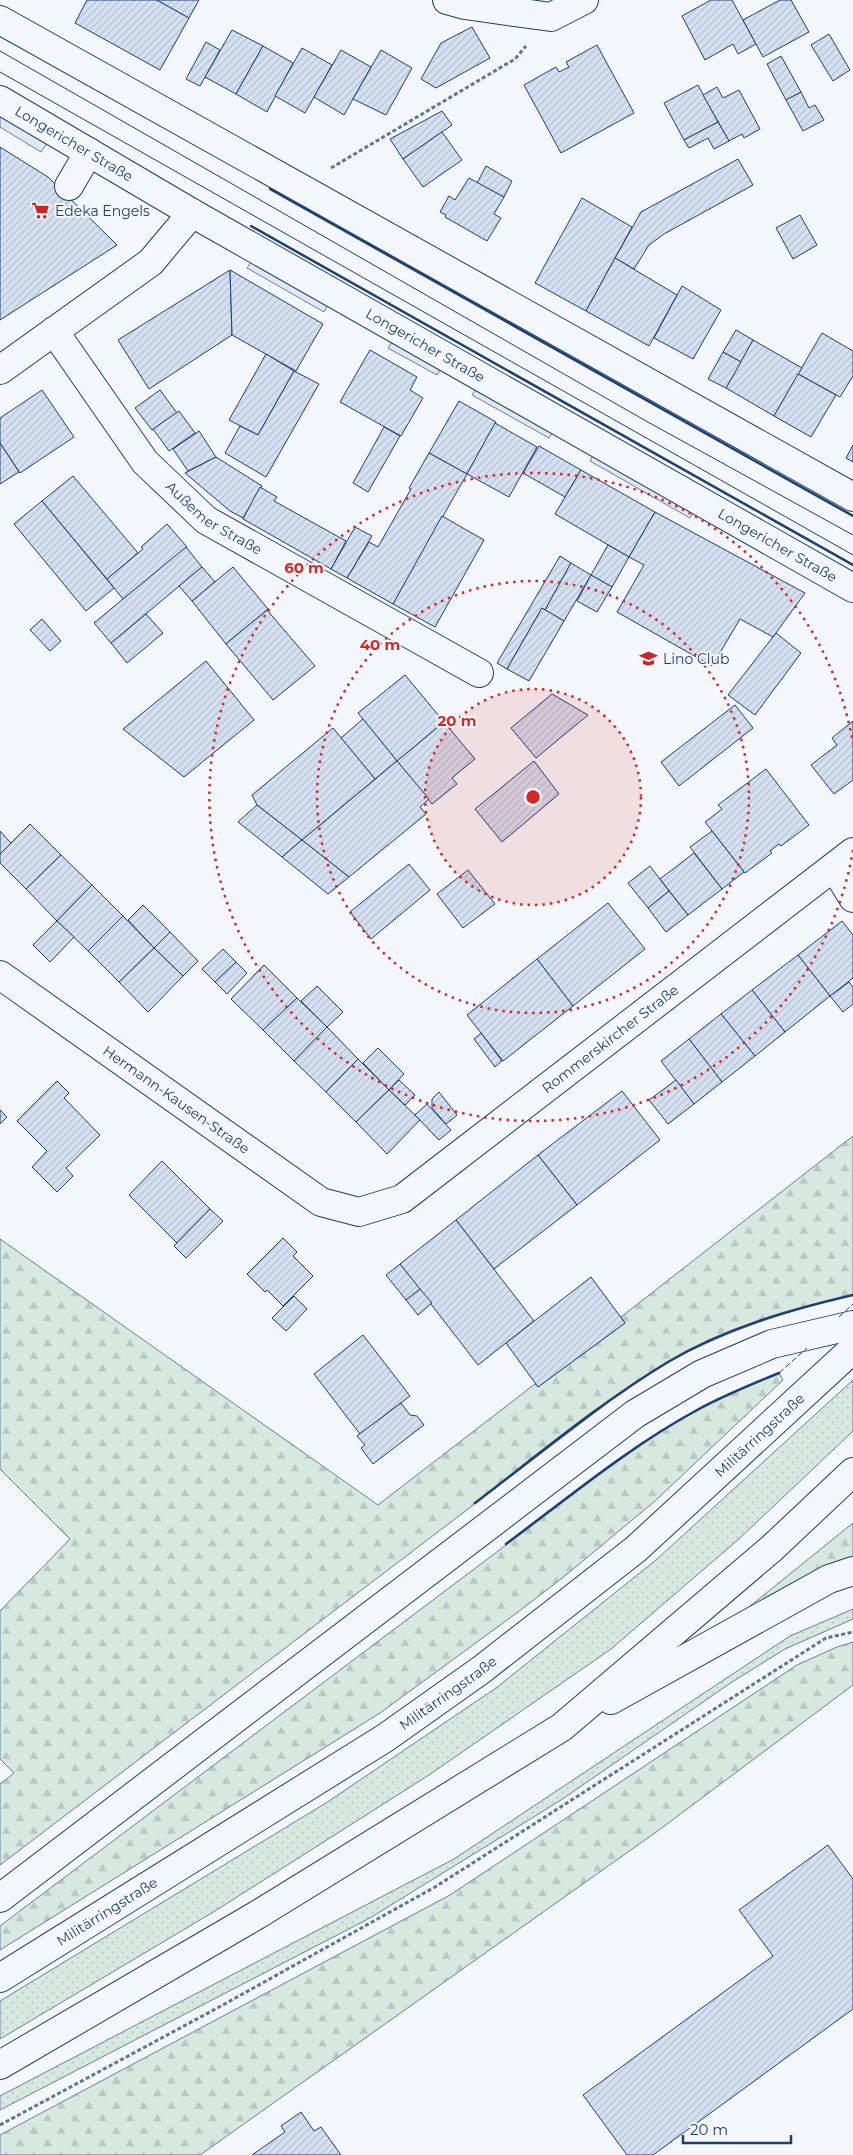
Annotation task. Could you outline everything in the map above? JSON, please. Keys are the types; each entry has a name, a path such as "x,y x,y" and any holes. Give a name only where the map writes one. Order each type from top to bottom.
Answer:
{"street":[{"path":"447,0 465,5 552,17 584,0"},
{"path":"0,20 853,497"},
{"name":"Longericher Straße","path":"0,100 192,213 853,588"},
{"path":"69,186 88,152"},
{"path":"0,370 151,262 192,213"},
{"name":"Außemer Straße","path":"54,331 146,462 206,520 479,673"},
{"path":"843,859 853,898"},
{"name":"Rommerskircher Straße","path":"359,1212 402,1199 843,859"},
{"name":"Hermann-Kausen-Straße","path":"0,975 321,1202 359,1212"},
{"path":"0,1898 635,1414 702,1374 772,1344 853,1325"},
{"name":"Militärringstraße","path":"0,1978 385,1738 481,1670 636,1549 845,1356"},
{"path":"562,1727 771,1549 853,1472"},
{"path":"0,2065 258,1915 562,1727 829,1579 853,1571"}],"path":[{"path":"299,187 515,59 552,17"},
{"path":"0,2125 221,2006 435,1887 826,1638 853,1632"}],"green space":[{"path":"853,1136 853,1295 806,1307 737,1330 662,1365 647,1375 610,1401 0,1865 0,1784 14,1773 0,1759 0,1611 70,1539 0,1469 0,1239 378,1505 535,1384 538,1387 625,1323 621,1317"},
{"path":"779,1373 783,1380 655,1501 518,1612 380,1713 0,1950 0,1926 599,1475 635,1449 698,1409 728,1394"},
{"path":"853,1380 853,1431 740,1538 611,1649 429,1775 215,1911 0,2039 0,2001 326,1803 496,1688 656,1560"},
{"path":"853,1523 853,1558 751,1610 749,1607"},
{"path":"853,1609 853,1619 785,1649 732,1682 561,1800 370,1918 0,2110 0,2096 454,1859 790,1636"},
{"path":"853,1642 853,1685 659,1830 200,2155 0,2155 0,2135 450,1895 797,1665"}],"shaded area":[{"path":"0,114 47,143 41,152 0,127"},
{"path":"253,259 329,303 324,312 247,268"},
{"path":"394,339 442,366 437,375 388,348"},
{"path":"478,386 554,430 549,438 472,395"},
{"path":"595,452 695,509 690,518 590,461"}],"building":[{"path":"87,0 157,0 189,18 160,70 75,23"},
{"path":"157,0 199,0 189,18"},
{"path":"711,0 732,0 756,44 738,54 733,44 705,60 682,16"},
{"path":"780,0 791,0 809,32 763,57 743,20"},
{"path":"472,27 490,58 436,88 421,79 441,43"},
{"path":"232,30 263,46 236,94 205,77"},
{"path":"829,34 850,70 833,81 811,45"},
{"path":"206,42 220,50 200,86 186,79"},
{"path":"597,45 634,113 561,153 524,85 556,67 559,72 569,67 566,62"},
{"path":"263,46 293,63 267,112 236,94"},
{"path":"302,48 332,65 305,113 275,96"},
{"path":"341,50 371,67 344,115 314,97"},
{"path":"381,50 412,68 386,115 353,99"},
{"path":"781,56 801,92 786,100 767,64"},
{"path":"698,85 718,122 684,140 664,103"},
{"path":"717,87 723,98 739,90 760,129 744,138 742,134 729,141 703,95"},
{"path":"801,92 809,108 815,105 824,120 803,131 786,100"},
{"path":"442,111 452,125 403,159 390,139"},
{"path":"718,122 729,141 714,149 708,138 689,148 684,140"},
{"path":"442,132 462,160 423,187 403,159"},
{"name":"Edeka Engels","path":"0,147 48,177 117,245 0,320"},
{"path":"738,159 753,185 664,234 649,245 634,269 615,258 641,212"},
{"path":"486,166 512,181 504,197 477,183"},
{"path":"469,178 504,197 494,214 501,218 487,241 445,217 446,215 440,212 449,196 455,200"},
{"path":"582,198 632,227 586,311 535,283"},
{"path":"800,215 817,245 793,259 776,228"},
{"path":"615,258 677,295 649,346 586,311"},
{"path":"230,270 232,335 149,389 118,340"},
{"path":"230,270 323,324 296,371 232,335"},
{"path":"682,286 721,310 693,359 654,338"},
{"path":"736,330 753,340 741,362 723,352"},
{"path":"822,333 853,351 853,376 840,397 798,374"},
{"path":"753,340 802,368 774,416 726,388"},
{"path":"370,350 417,377 410,390 423,398 401,436 340,402"},
{"path":"723,352 741,362 726,388 708,379"},
{"path":"266,354 294,371 258,435 229,420"},
{"path":"294,371 319,384 266,477 225,453 240,426 258,435"},
{"path":"798,374 836,395 811,437 774,416"},
{"path":"42,390 74,437 20,473 0,443 0,418"},
{"path":"160,390 177,413 152,430 135,408"},
{"path":"459,401 496,422 467,474 429,453"},
{"path":"179,411 195,433 169,451 153,429"},
{"path":"495,423 537,447 509,497 467,474"},
{"path":"384,427 400,436 368,492 353,483"},
{"path":"199,431 216,457 188,471 173,449"},
{"path":"0,443 19,472 0,484"},
{"path":"853,445 853,462 846,458"},
{"path":"539,446 581,470 565,497 523,473"},
{"path":"429,453 467,474 393,604 347,578 369,542 378,547"},
{"path":"216,457 262,486 243,518 230,511 185,473"},
{"path":"581,470 655,512 629,557 555,514"},
{"path":"73,476 138,553 107,579 42,501"},
{"path":"260,487 277,497 274,501 346,541 331,569 243,519"},
{"path":"42,501 114,588 86,611 14,524"},
{"path":"655,512 805,593 773,637 740,619 712,666 617,612 644,565 629,557"},
{"path":"442,516 484,540 435,627 393,604"},
{"path":"167,524 187,547 123,599 107,579 143,549 141,547"},
{"path":"355,527 372,536 347,578 331,569"},
{"path":"608,545 629,557 612,587 591,575"},
{"path":"186,547 202,567 111,643 94,623"},
{"path":"560,556 571,563 545,610 542,608 507,669 497,663"},
{"path":"571,563 591,575 564,621 545,610"},
{"path":"202,567 215,582 192,601 179,586"},
{"path":"233,567 268,609 226,644 192,601"},
{"path":"591,575 612,587 597,612 577,601"},
{"path":"542,608 564,621 529,681 507,669"},
{"path":"267,610 315,666 273,700 226,644"},
{"path":"146,614 163,633 127,663 111,643"},
{"path":"42,619 61,641 50,651 30,630"},
{"path":"776,633 801,653 755,715 728,695"},
{"path":"206,661 254,720 184,777 123,729"},
{"path":"405,675 444,722 397,761 358,713"},
{"path":"552,694 588,715 536,758 511,728"},
{"path":"735,705 753,728 679,786 661,762"},
{"path":"363,719 397,761 375,779 341,738"},
{"path":"853,721 853,780 834,794 811,765 837,745 832,738"},
{"path":"444,722 475,759 452,778 457,784 432,804 397,761"},
{"path":"333,728 375,779 302,840 257,805 252,795"},
{"path":"397,761 429,799 420,807 426,814 349,877 302,840"},
{"path":"534,761 559,794 502,842 475,809"},
{"path":"766,769 809,825 781,846 779,844 770,851 772,853 745,873 705,822 722,809 718,805"},
{"path":"257,805 302,840 282,857 238,822"},
{"path":"30,824 61,855 26,889 0,863 0,854"},
{"path":"0,831 11,843 0,854"},
{"path":"712,831 744,872 722,889 690,847"},
{"path":"302,840 349,877 328,894 282,857"},
{"path":"694,853 722,889 688,915 660,879"},
{"path":"61,855 92,885 57,921 26,889"},
{"path":"409,864 430,890 371,939 350,912"},
{"path":"650,866 669,891 648,908 628,883"},
{"path":"468,870 495,904 463,928 437,894"},
{"path":"92,885 123,916 88,951 57,921"},
{"path":"669,891 688,915 666,932 648,908"},
{"path":"608,903 645,949 573,1006 537,959"},
{"path":"143,905 170,932 154,948 128,920"},
{"path":"123,916 154,948 119,982 88,951"},
{"path":"57,921 74,937 50,962 33,945"},
{"path":"842,921 853,935 853,978 830,996 798,955"},
{"path":"170,932 198,961 183,976 154,948"},
{"path":"154,948 183,976 148,1012 119,982"},
{"path":"223,949 236,962 215,982 202,969"},
{"path":"798,955 830,996 785,1032 752,990"},
{"path":"537,959 573,1006 503,1061 467,1015"},
{"path":"236,962 247,973 227,994 215,982"},
{"path":"264,965 297,998 263,1030 231,999"},
{"path":"849,982 853,987 853,1004 843,1012 830,996"},
{"path":"317,986 343,1012 327,1027 301,1001"},
{"path":"752,990 785,1032 755,1056 721,1014"},
{"path":"297,998 327,1027 294,1061 263,1030"},
{"path":"721,1014 755,1056 722,1082 689,1039"},
{"path":"327,1027 358,1059 326,1092 294,1061"},
{"path":"481,1033 502,1061 495,1067 474,1039"},
{"path":"689,1039 722,1082 694,1104 661,1061"},
{"path":"378,1048 404,1074 389,1090 363,1063"},
{"path":"358,1059 389,1090 356,1122 326,1092"},
{"path":"399,1080 415,1095 405,1105 389,1090"},
{"path":"676,1080 694,1104 668,1124 649,1100"},
{"path":"57,1081 69,1093 64,1098 100,1135 66,1168 73,1176 57,1192 32,1167 47,1151 17,1121"},
{"path":"389,1090 420,1120 387,1154 356,1122"},
{"path":"622,1091 660,1140 577,1205 538,1155"},
{"path":"439,1092 457,1115 446,1124 432,1108 432,1099"},
{"path":"427,1104 451,1130 439,1140 415,1115"},
{"path":"0,1110 7,1117 0,1124"},
{"path":"538,1155 577,1205 494,1269 456,1220"},
{"path":"162,1161 210,1209 177,1243 129,1195"},
{"path":"210,1209 223,1221 186,1258 174,1246"},
{"path":"456,1220 534,1321 478,1365 400,1264"},
{"path":"283,1238 297,1252 293,1256 313,1276 283,1306 247,1274"},
{"path":"400,1264 420,1289 406,1300 386,1275"},
{"path":"591,1277 625,1323 538,1387 506,1343"},
{"path":"420,1289 432,1303 418,1315 406,1300"},
{"path":"294,1296 307,1309 286,1331 272,1318"},
{"path":"363,1335 410,1396 360,1434 314,1374"},
{"path":"401,1403 410,1415 417,1416 424,1425 373,1464 361,1448 365,1445 357,1436"},
{"path":"828,1845 853,1879 853,2009 653,2155 627,2155 583,2095 773,1956 739,1910"},
{"path":"301,2112 314,2131 321,2127 341,2155 252,2155 285,2132 281,2126"}],"tram line":[{"path":"0,51 646,421 853,535"},
{"path":"0,72 853,555"}],"fence":[{"path":"270,189 853,516"},
{"path":"251,226 853,565"},
{"path":"839,1317 853,1304"},
{"path":"779,1373 807,1348"}],"wall":[{"path":"270,189 853,516"},
{"path":"251,226 853,565"},
{"path":"475,1503 570,1430 668,1362 712,1339 758,1321 853,1295"},
{"path":"506,1544 600,1473 673,1423 719,1399 779,1373"}],"place":[{"name":"Edeka Engels","path":"41,211"},
{"name":"Lino Club","path":"649,659"}]}
